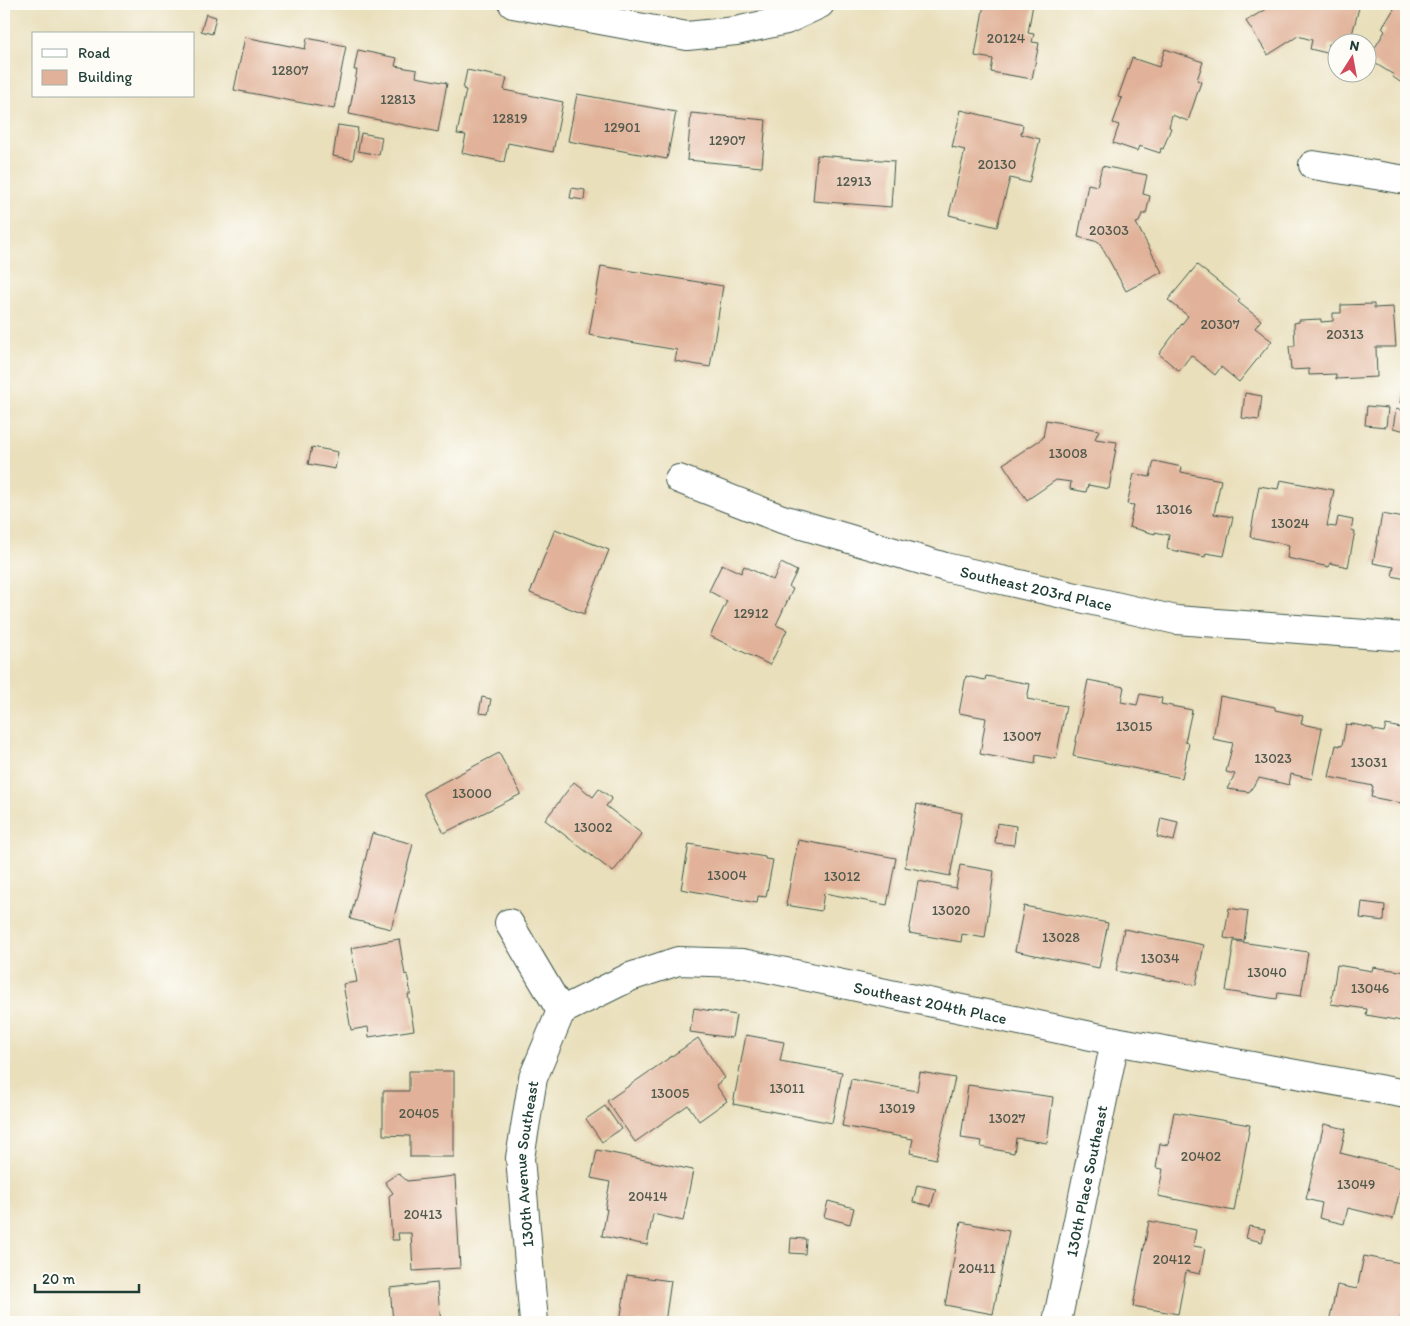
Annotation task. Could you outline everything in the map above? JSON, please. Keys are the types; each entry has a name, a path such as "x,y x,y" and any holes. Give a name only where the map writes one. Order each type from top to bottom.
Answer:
{"street":[{"path":"513,4 687,36 736,31 786,20 820,4"},
{"path":"1313,165 1406,180"},
{"name":"Southeast 203rd Place","path":"679,479 782,519 945,567 1176,620 1406,637"},
{"path":"509,923 561,1011"},
{"name":"Southeast 204th Place","path":"561,1011 630,977 678,961 742,963 1115,1041 1406,1094"},
{"name":"130th Avenue Southeast","path":"534,1322 520,1158 533,1078 561,1011"},
{"name":"130th Place Southeast","path":"1057,1322 1115,1041"}],"building":[{"path":"984,4 1033,4 1028,33 1034,34 1032,42 1039,43 1032,79 991,72 993,59 975,56"},
{"path":"1274,4 1360,4 1353,32 1328,32 1327,53 1310,49 1312,40 1298,36 1268,55 1246,21"},
{"path":"1397,4 1406,4 1406,86 1393,77 1394,75 1378,65 1378,43 1385,31 1382,28"},
{"path":"206,14 216,17 212,34 201,31"},
{"path":"245,37 305,49 307,38 346,46 334,109 234,90"},
{"path":"1165,49 1203,62 1197,80 1201,82 1188,121 1172,115 1169,127 1171,128 1160,153 1139,146 1137,151 1113,143 1119,125 1113,123 1122,98 1118,97 1132,58 1159,67"},
{"path":"358,50 397,58 395,66 417,70 416,77 447,83 438,132 349,114 357,70 354,70"},
{"path":"467,70 507,78 504,90 563,102 553,152 508,143 504,162 462,153 466,135 457,134 466,90 463,89"},
{"path":"577,94 676,112 667,159 568,141"},
{"path":"961,110 1023,125 1021,134 1040,139 1029,183 1010,178 997,227 949,215 965,150 952,147"},
{"path":"691,113 766,120 762,167 687,160"},
{"path":"338,125 358,128 353,160 333,156"},
{"path":"361,133 382,137 379,155 358,151"},
{"path":"817,155 894,161 891,207 813,201"},
{"path":"1102,166 1147,175 1143,194 1150,196 1146,214 1142,214 1139,222 1136,223 1162,272 1126,291 1099,242 1078,237 1088,184 1097,186"},
{"path":"572,188 585,190 584,200 570,198"},
{"path":"1197,265 1240,299 1238,302 1261,320 1255,328 1272,341 1239,382 1221,367 1215,375 1191,355 1179,371 1159,354 1188,316 1168,300"},
{"path":"601,266 723,286 710,367 675,361 677,350 589,335"},
{"path":"1374,304 1374,308 1393,307 1396,347 1376,347 1377,377 1336,379 1336,374 1309,375 1309,369 1291,370 1289,346 1295,346 1294,323 1299,322 1299,320 1321,319 1321,322 1333,321 1333,313 1341,313 1341,305"},
{"path":"1406,376 1406,404 1400,403"},
{"path":"1245,393 1262,396 1259,420 1242,418"},
{"path":"1367,406 1388,408 1386,427 1365,425"},
{"path":"1396,409 1406,411 1406,431 1393,428"},
{"path":"1046,420 1099,430 1095,439 1117,442 1109,489 1088,485 1086,492 1070,489 1071,482 1056,480 1027,500 1003,464 1043,438"},
{"path":"312,447 338,452 335,469 308,464"},
{"path":"1154,461 1182,467 1181,472 1221,480 1214,514 1233,517 1224,556 1206,553 1205,557 1167,549 1169,535 1155,532 1155,534 1129,527 1134,505 1127,504 1134,474 1150,477"},
{"path":"1280,480 1334,490 1327,526 1336,527 1338,517 1353,520 1351,530 1355,531 1348,567 1330,563 1329,567 1287,558 1289,545 1250,537 1259,486 1278,489"},
{"path":"1405,510 1406,579 1392,576 1394,567 1373,563 1382,514 1404,518"},
{"path":"555,529 609,550 584,614 530,593"},
{"path":"781,563 797,571 789,587 793,589 776,625 787,630 770,665 710,636 727,601 709,591 722,564 741,573 744,566 773,580"},
{"path":"966,676 985,680 986,676 1030,684 1027,699 1066,706 1056,759 1036,755 1035,764 980,754 986,718 959,713"},
{"path":"1088,680 1124,687 1121,702 1137,705 1140,694 1162,698 1161,704 1192,710 1185,742 1189,743 1182,778 1073,756"},
{"path":"1220,696 1275,707 1275,710 1303,716 1301,724 1322,728 1312,779 1291,774 1289,785 1259,778 1249,792 1227,789 1235,774 1226,772 1233,743 1213,739"},
{"path":"482,697 491,699 488,714 479,713"},
{"path":"1346,724 1373,728 1373,730 1384,732 1386,725 1406,729 1406,804 1371,797 1373,786 1329,777 1336,745 1342,746"},
{"path":"499,753 521,794 444,833 423,793"},
{"path":"574,782 593,797 599,789 612,798 606,806 642,834 613,872 545,820"},
{"path":"917,804 962,813 950,876 905,867"},
{"path":"1161,818 1178,822 1174,841 1157,837"},
{"path":"997,823 1016,826 1014,845 995,843"},
{"path":"372,833 413,844 391,929 350,919"},
{"path":"798,840 896,858 887,905 824,893 821,911 786,905"},
{"path":"689,844 773,860 766,897 758,896 757,903 681,889"},
{"path":"960,865 994,871 985,938 962,934 961,942 909,933 918,881 956,888"},
{"path":"1362,902 1385,905 1384,921 1360,918"},
{"path":"1024,906 1108,923 1099,968 1015,951"},
{"path":"1229,908 1248,911 1244,941 1224,938"},
{"path":"1124,929 1204,945 1196,985 1116,971"},
{"path":"399,939 405,975 407,974 411,994 408,994 414,1030 369,1037 368,1027 351,1030 343,984 357,982 351,948"},
{"path":"1234,941 1308,952 1301,996 1278,993 1277,999 1226,991"},
{"path":"1337,965 1372,971 1373,967 1406,972 1406,1019 1403,1018 1402,1021 1366,1015 1367,1009 1331,1004"},
{"path":"694,1008 736,1015 732,1038 690,1032"},
{"path":"746,1035 784,1042 780,1061 842,1072 832,1123 733,1104"},
{"path":"698,1038 725,1078 716,1085 727,1101 699,1121 688,1105 635,1142 607,1101"},
{"path":"409,1071 454,1071 454,1157 410,1157 410,1136 383,1135 383,1091 409,1091"},
{"path":"920,1072 955,1078 936,1159 910,1153 913,1139 842,1126 851,1079 917,1091"},
{"path":"968,1085 1053,1097 1047,1143 1016,1138 1014,1153 981,1147 982,1141 961,1138"},
{"path":"605,1106 621,1129 602,1142 586,1119"},
{"path":"1174,1112 1250,1125 1234,1211 1158,1196 1163,1169 1156,1168 1160,1144 1168,1145"},
{"path":"1324,1124 1346,1129 1340,1153 1405,1169 1393,1219 1348,1208 1344,1224 1319,1218 1322,1203 1306,1199"},
{"path":"597,1150 693,1170 683,1221 653,1214 647,1245 602,1236 610,1182 591,1178"},
{"path":"398,1173 407,1181 455,1176 460,1268 413,1271 411,1233 398,1233 399,1240 392,1240 389,1196 393,1193 385,1182"},
{"path":"917,1185 936,1189 931,1206 913,1202"},
{"path":"828,1201 854,1208 850,1224 824,1217"},
{"path":"1149,1221 1196,1230 1193,1246 1205,1248 1200,1274 1186,1271 1178,1314 1133,1306"},
{"path":"961,1222 1009,1231 993,1314 945,1305"},
{"path":"1249,1226 1265,1229 1262,1242 1246,1238"},
{"path":"791,1238 806,1239 805,1254 790,1253"},
{"path":"1364,1256 1406,1264 1406,1289 1400,1322 1353,1322 1353,1320 1344,1319 1344,1322 1329,1322 1337,1285 1357,1289"},
{"path":"627,1275 671,1281 665,1322 620,1322"},
{"path":"437,1283 441,1322 393,1322 390,1288"}]}
